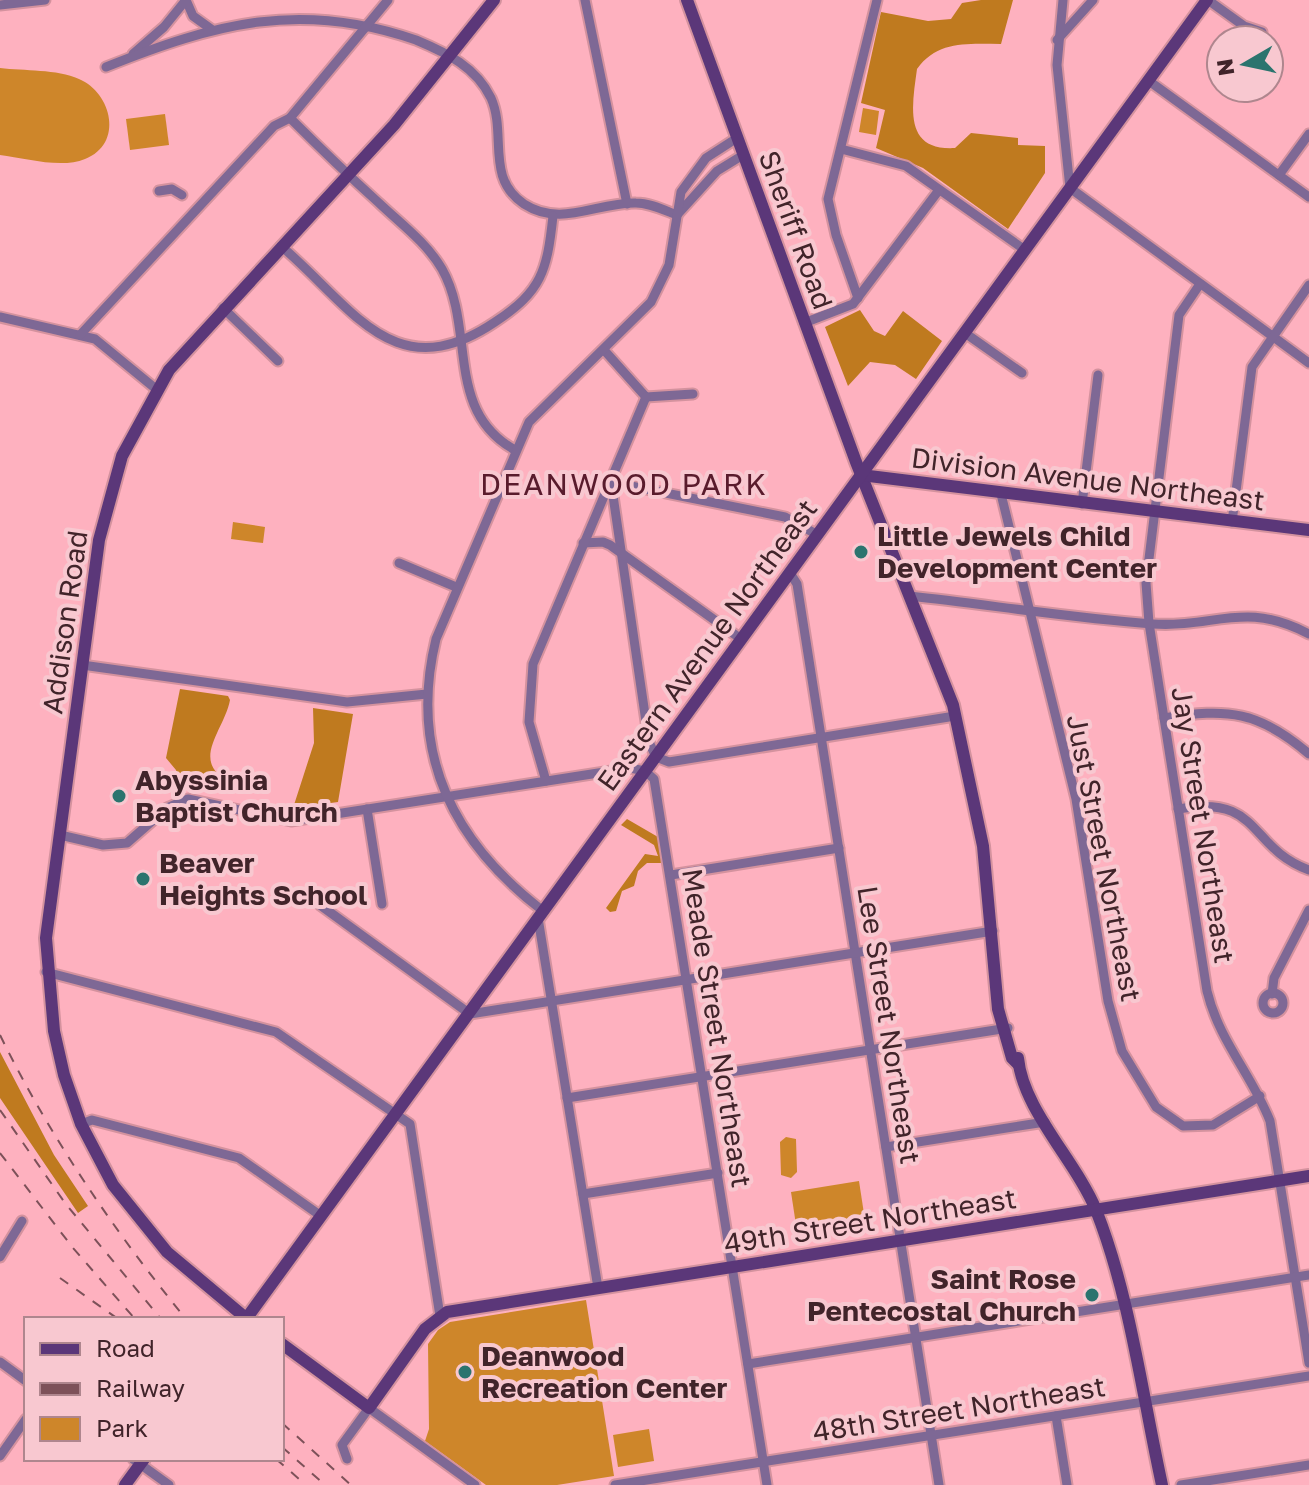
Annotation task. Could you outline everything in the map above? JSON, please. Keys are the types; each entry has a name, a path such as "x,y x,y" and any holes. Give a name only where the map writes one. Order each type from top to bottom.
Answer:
{"main road":[{"name":"Addison Road","path":"244,1317 184,1268 140,1221 108,1177 81,1124 59,1054 46,972 46,938 99,540 111,486 134,431 156,389 182,353 348,175 494,0"},
{"name":"Sheriff Road","path":"687,0 804,323 941,677 948,707 955,716 977,805 998,994 1012,1058 1018,1064 1045,1122 1078,1177 1093,1210 1120,1305 1159,1485"},
{"name":"Eastern Avenue Northeast","path":"247,1317 1208,0"},
{"name":"Division Avenue Northeast","path":"861,475 1309,530"},
{"name":"49th Street Northeast","path":"440,1316 598,1288 1309,1176"},
{"path":"284,1345 369,1408 425,1329 440,1316"},
{"path":"125,1485 139,1461"}],"street":[{"path":"0,5 45,0"},
{"path":"129,58 164,27 186,0 193,16 211,29"},
{"path":"80,335 274,126 290,118 388,0"},
{"path":"585,0 627,204"},
{"path":"858,298 828,205 877,0"},
{"path":"1063,0 1057,40 1062,139 1070,188 1309,363"},
{"path":"1057,40 1093,0"},
{"path":"1208,0 1241,24"},
{"path":"106,67 211,29 284,14 371,22 451,55 474,74 490,98 499,169 506,185 528,206 553,216 640,203 677,215"},
{"path":"1149,81 1309,197"},
{"path":"290,118 436,260 452,291 477,412 491,434 515,450"},
{"path":"1279,175 1309,134"},
{"path":"598,1288 540,915 479,853 447,796 433,750 427,694 436,639 515,450 533,416 642,313 660,288 669,265 681,192 713,152 737,138"},
{"path":"841,149 901,164 1025,250"},
{"path":"677,215 717,171 743,155"},
{"path":"159,191 172,189 182,195"},
{"path":"804,323 846,309 858,298 939,190"},
{"path":"281,246 386,337 421,350 461,344 517,308 536,288 547,261 553,216"},
{"name":"Jay Street Northeast","path":"1200,284 1179,315 1146,583 1149,623 1211,1007 1223,1040 1260,1096 1273,1130 1309,1363"},
{"path":"1232,522 1250,374 1272,336 1309,285"},
{"path":"223,308 278,361"},
{"path":"0,317 80,335 108,346 156,389"},
{"path":"965,333 1022,373"},
{"path":"604,350 646,397"},
{"path":"1082,504 1098,375"},
{"path":"646,397 693,394"},
{"path":"546,781 529,722 529,683 541,644 646,397"},
{"path":"611,482 785,517 816,534"},
{"path":"611,482 649,742 656,757 669,762 955,716"},
{"name":"Just Street Northeast","path":"1001,494 1076,799 1110,1010 1126,1060 1156,1107 1183,1126 1213,1125 1260,1096"},
{"path":"583,543 603,542 741,639"},
{"path":"399,563 456,587"},
{"name":"Lee Street Northeast","path":"790,573 797,584 939,1485"},
{"path":"910,596 1149,623 1245,615 1275,619 1309,634"},
{"path":"82,665 347,702 427,694"},
{"path":"1164,718 1211,711 1243,714 1280,731 1309,754"},
{"path":"60,835 103,845 127,843 167,808 188,799 291,821 630,768 645,771"},
{"name":"Meade Street Northeast","path":"645,771 655,780 767,1485"},
{"path":"1178,809 1210,804 1229,808 1287,859 1309,870"},
{"path":"367,809 382,904"},
{"path":"671,875 839,848"},
{"path":"320,905 470,1014 993,931"},
{"path":"1272,994 1274,978 1309,910"},
{"path":"46,972 276,1032 410,1124 440,1316"},
{"path":"567,1098 1005,1029"},
{"path":"81,1124 92,1120 239,1158 252,1163 321,1216"},
{"path":"886,1147 1045,1122"},
{"path":"583,1194 718,1173"},
{"path":"0,1257 22,1221"},
{"path":"748,1364 1309,1275"},
{"path":"0,1362 24,1380"},
{"name":"48th Street Northeast","path":"615,1485 1309,1376"},
{"path":"347,1459 342,1445 369,1408 475,1485"},
{"path":"1056,1416 1067,1485"},
{"path":"0,1456 24,1422"},
{"path":"139,1461 169,1485"},
{"path":"1181,1485 1309,1465"}],"green space":[{"path":"0,68 61,73 90,86 106,107 109,131 105,142 97,152 75,162 54,163 0,155"},
{"path":"863,108 879,111 876,135 859,132"},
{"path":"165,114 169,145 130,150 126,119"},
{"path":"233,522 265,527 263,543 231,539"},
{"path":"786,1137 796,1139 797,1172 791,1178 781,1175 780,1142"},
{"path":"859,1181 866,1227 798,1238 791,1192"},
{"path":"586,1300 614,1476 557,1485 486,1485 425,1441 429,1429 428,1344 438,1330 450,1322"},
{"path":"649,1429 654,1461 618,1467 613,1435"}],"shaded area":[{"path":"1013,0 1001,44 954,46 934,53 917,69 913,111 919,134 926,142 938,147 955,148 971,133 1018,138 1018,145 1045,146 1045,173 1008,229 923,168 876,148 885,110 861,103 881,12 928,21 951,19 962,3"},
{"path":"860,310 874,331 885,336 903,311 942,341 916,379 895,365 870,362 848,386 825,327"},
{"path":"180,689 228,696 230,700 210,757 220,776 235,784 232,794 180,787 176,770 166,758"},
{"path":"313,708 353,714 338,802 293,808 314,743"},
{"path":"627,819 658,837 663,863 647,863 638,871 634,886 622,891 616,911 610,912 606,908 645,854 658,856 654,845 621,825"},
{"path":"0,1052 54,1155 88,1206 78,1213 0,1098"}],"railway":[{"path":"0,1035 40,1110 85,1182 184,1317"},
{"path":"0,1110 65,1203 159,1317"},
{"path":"0,1153 73,1248 133,1317"},
{"path":"60,1278 115,1317"},
{"path":"284,1425 351,1485"},
{"path":"284,1449 325,1485"},
{"path":"278,1461 306,1485"}],"place":[{"name":"Little Jewels Child Development Center","path":"861,552"},
{"name":"Abyssinia Baptist Church","path":"119,796"},
{"name":"Beaver Heights School","path":"143,879"},
{"name":"Saint Rose Pentecostal Church","path":"1092,1295"},
{"name":"Deanwood Recreation Center","path":"465,1372"}],"district":[{"name":"DEANWOOD PARK","path":"624,485"}]}
